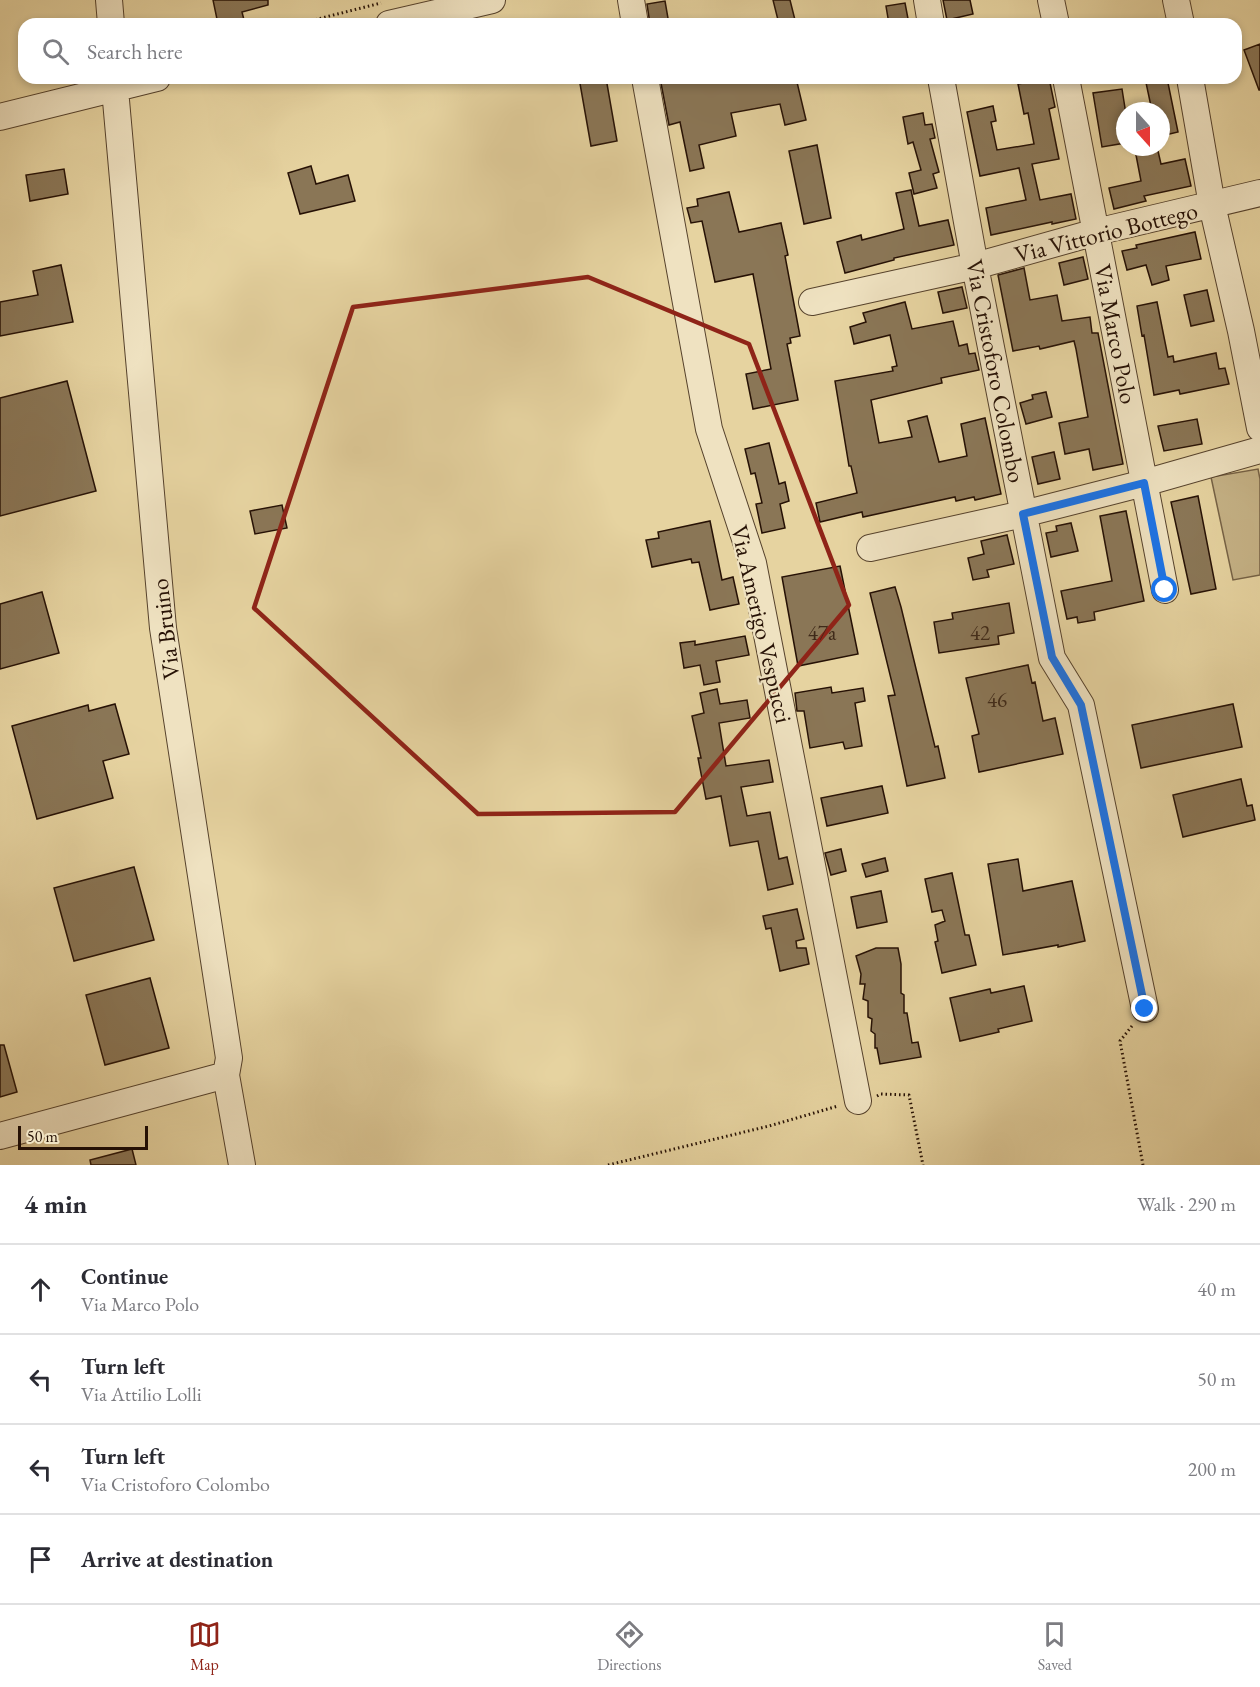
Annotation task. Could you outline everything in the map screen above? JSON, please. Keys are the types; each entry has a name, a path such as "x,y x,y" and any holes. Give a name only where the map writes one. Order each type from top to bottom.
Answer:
{"street":[{"path":"109,0 110,18"},
{"path":"386,13 492,0"},
{"path":"631,0 634,18"},
{"path":"927,0 930,18"},
{"path":"1051,0 1055,18"},
{"path":"1176,0 1179,18"},
{"path":"0,117 111,84"},
{"name":"Via Bruino","path":"114,84 163,628 229,1058 226,1075 242,1165"},
{"name":"Via Amerigo Vespucci","path":"646,84 709,429 753,563 858,1101"},
{"name":"Via Cristoforo Colombo","path":"942,84 975,266 1052,657 1081,705 1145,1009"},
{"name":"Via Marco Polo","path":"1067,84 1165,590"},
{"path":"1191,84 1212,205 1251,329 1260,428"},
{"name":"Via Vittorio Bottego","path":"812,302 975,266 1096,232 1260,193"},
{"path":"870,548 1023,514 1260,450"},
{"path":"0,1136 226,1075"}],"path":[{"path":"346,18 386,13"},
{"path":"1143,1165 1120,1041 1145,1009"},
{"path":"608,1165 769,1126 881,1094 909,1095 923,1165"}],"highlighted area":[{"path":"588,277 749,344 849,605 675,812 478,814 254,608 353,307"}],"shaded area":[{"path":"1258,469 1260,479 1260,575 1233,580 1211,477"}],"building":[{"path":"213,0 268,0 268,5 242,12 244,18 217,18"},
{"path":"773,0 790,0 794,18 778,18"},
{"path":"943,0 970,0 973,14 947,18"},
{"path":"665,1 668,18 649,18 647,4"},
{"path":"905,3 908,18 888,18 886,6"},
{"path":"1260,44 1260,90 1259,90 1244,50"},
{"path":"580,84 607,84 617,141 591,146"},
{"path":"661,84 797,84 806,120 785,125 780,104 731,113 736,136 699,145 704,168 690,171 680,122 669,125"},
{"path":"1018,84 1050,84 1055,107 1049,109 1059,159 1032,164 1040,200 1071,194 1076,219 991,235 986,208 1026,200 1019,168 980,176 967,112 993,106 996,121 991,122 997,150 1034,144 1028,113 1024,114"},
{"path":"1146,84 1168,84 1178,132 1170,134 1170,102 1150,102"},
{"path":"1122,89 1124,102 1116,102 1116,145 1102,147 1093,93"},
{"path":"923,113 925,125 932,124 935,138 930,139 939,172 933,174 937,188 914,194 909,173 921,170 913,142 908,144 903,117"},
{"path":"817,145 831,218 804,224 789,151"},
{"path":"1136,156 1159,156 1161,164 1185,159 1191,186 1144,196 1146,201 1114,209 1109,188 1141,181"},
{"path":"311,166 316,184 348,175 355,201 300,214 288,173"},
{"path":"64,169 68,194 30,201 26,175"},
{"path":"911,190 919,226 948,220 954,245 894,258 894,260 845,273 837,242 861,235 862,240 904,229 896,193"},
{"path":"729,192 739,232 781,223 800,336 790,338 791,343 787,344 798,400 753,409 746,374 771,369 753,274 715,282 702,221 691,223 687,208 698,206 697,199"},
{"path":"1195,232 1201,259 1166,266 1169,280 1152,285 1146,265 1127,270 1122,251 1137,248 1136,245"},
{"path":"1083,257 1088,279 1064,285 1059,263"},
{"path":"61,265 73,322 0,336 0,302 38,295 33,271"},
{"path":"1024,268 1030,300 1057,295 1062,321 1090,317 1092,333 1098,333 1123,464 1093,470 1089,449 1065,454 1059,423 1088,417 1076,349 1074,341 1040,349 1039,346 1013,351 998,275"},
{"path":"962,287 967,308 943,313 938,292"},
{"path":"1207,290 1214,321 1191,326 1184,295"},
{"path":"905,302 912,329 953,321 959,346 967,344 969,354 975,353 979,370 941,378 942,383 871,400 879,443 912,437 908,421 927,416 939,462 967,456 961,424 985,418 1001,494 975,500 974,497 956,501 955,497 863,517 862,512 820,522 816,503 857,493 851,466 849,466 835,381 893,371 892,367 897,366 890,335 854,344 850,327 866,322 863,313"},
{"path":"1157,302 1168,357 1173,356 1174,362 1216,353 1219,369 1225,368 1229,384 1180,394 1179,390 1154,395 1137,306"},
{"path":"67,381 96,491 0,516 0,398"},
{"path":"1046,392 1052,417 1026,424 1020,403 1033,399 1032,395"},
{"path":"1197,419 1202,444 1164,451 1158,426"},
{"path":"769,443 779,484 785,482 789,501 780,504 785,528 762,533 756,504 762,503 755,473 751,474 745,449"},
{"path":"1054,452 1060,479 1038,484 1032,457"},
{"path":"1198,496 1216,589 1191,594 1171,502"},
{"path":"282,505 287,528 255,534 250,511"},
{"path":"1126,511 1144,601 1094,612 1095,620 1078,623 1077,617 1067,619 1061,591 1112,581 1100,516"},
{"path":"710,521 722,580 733,577 739,604 710,610 699,562 692,563 691,559 652,567 646,540 659,538 658,532"},
{"path":"1071,523 1078,551 1051,557 1046,533 1057,531 1056,526"},
{"path":"1007,535 1014,564 987,570 989,577 973,580 968,558 984,554 981,541"},
{"path":"840,566 858,654 798,666 782,577"},
{"path":"895,587 935,747 938,746 945,778 907,786 888,696 895,695 870,593"},
{"path":"42,592 59,653 0,669 0,604"},
{"path":"1009,603 1014,633 998,636 999,644 939,653 934,622 953,619 952,613"},
{"path":"745,636 749,655 716,661 720,682 704,685 700,665 684,668 680,643 695,641 695,645"},
{"path":"1028,665 1032,683 1035,682 1043,721 1055,718 1063,754 979,772 972,736 979,734 966,678"},
{"path":"831,687 832,693 863,688 865,701 855,703 862,746 845,749 843,742 810,748 804,711 797,711 795,693"},
{"path":"717,689 720,704 747,700 750,718 719,723 726,766 769,760 773,782 741,787 747,816 770,812 779,859 787,857 793,884 768,890 758,841 730,846 721,796 706,799 698,758 701,758 692,716 704,713 700,693"},
{"path":"115,704 129,754 103,761 113,798 37,819 12,726 88,705 89,711"},
{"path":"1233,704 1242,747 1141,768 1132,725"},
{"path":"1241,779 1247,806 1252,805 1255,820 1183,837 1173,795"},
{"path":"882,786 888,813 827,826 821,798"},
{"path":"841,849 846,871 831,875 825,853"},
{"path":"885,858 888,871 866,877 862,864"},
{"path":"1018,859 1023,891 1072,881 1085,941 1003,955 988,864"},
{"path":"134,867 154,940 74,961 54,888"},
{"path":"952,873 965,935 969,935 976,965 942,973 935,942 938,941 935,925 945,921 942,910 932,912 925,879"},
{"path":"881,891 887,922 857,928 851,897"},
{"path":"797,909 804,939 796,941 797,948 806,948 809,964 780,971 771,928 766,929 763,916"},
{"path":"876,948 898,948 904,1013 907,1013 912,1043 918,1042 921,1057 880,1064 877,1048 875,1048 875,1034 871,1031 872,1019 868,1017 868,1001 863,999 865,984 860,984 861,974 856,956"},
{"path":"150,978 169,1048 105,1065 86,995"},
{"path":"1024,986 1032,1021 960,1041 950,998 990,989 991,993"},
{"path":"0,1045 4,1045 17,1092 0,1097"},
{"path":"132,1149 136,1165 91,1165 90,1160"}],"route":[{"path":"1145,1009 1081,705 1052,657 1023,514 1144,483 1165,590"}]}
